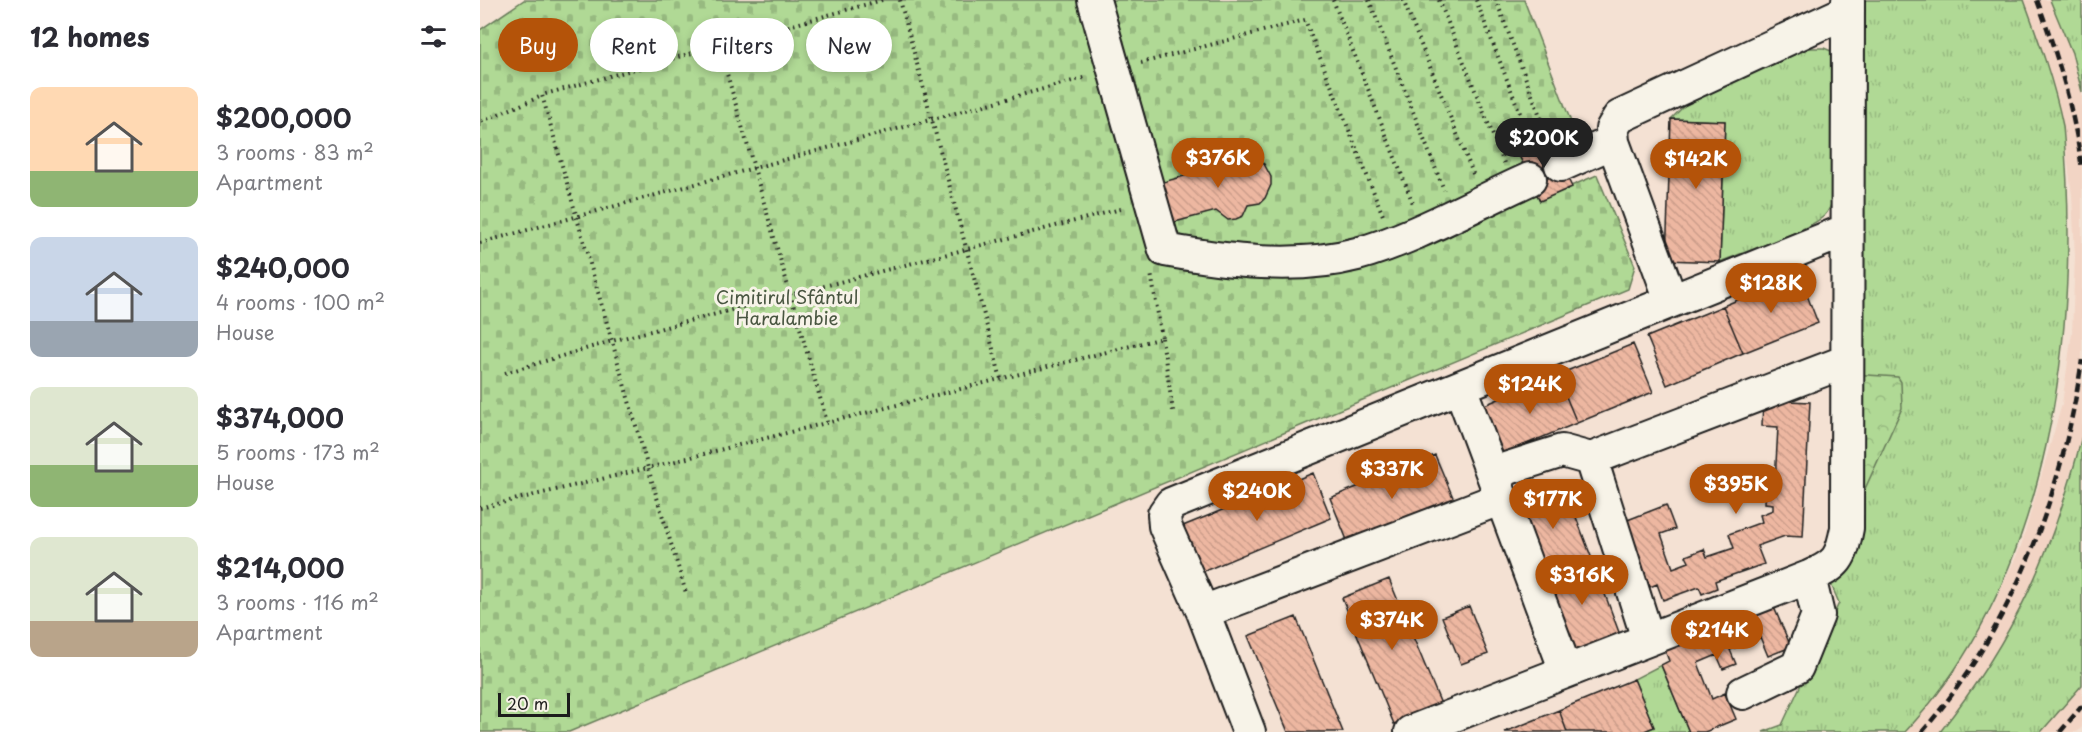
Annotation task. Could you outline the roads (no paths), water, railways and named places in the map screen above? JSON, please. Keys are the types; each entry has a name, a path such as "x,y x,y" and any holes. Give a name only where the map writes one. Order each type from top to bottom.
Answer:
{"street":[{"path":"1094,0 1165,250 1223,260 1294,262 1357,254 1422,228 1521,182"},
{"path":"1411,732 1809,577 1830,567 1838,560 1847,528 1848,5 1619,117 1612,129 1613,142 1671,300"},
{"path":"1561,165 1613,142"},
{"path":"1249,732 1203,612 1165,526 1164,514 1171,504 1671,300 1847,231"},
{"path":"1203,612 1498,486 1562,451 1591,459 1847,361"},
{"path":"1460,387 1566,671"},
{"path":"1591,459 1648,639"},
{"path":"1743,693 1797,667 1818,615 1809,577"}],"railway":[{"path":"2037,0 2064,83 2075,126 2082,169"},
{"path":"1922,732 1983,649 2029,558 2047,510 2061,461 2082,360"},
{"path":"2060,732 2082,706"}],"park label":[{"name":"Cimitirul Sfântul Haralambie","path":"787,308"}]}
